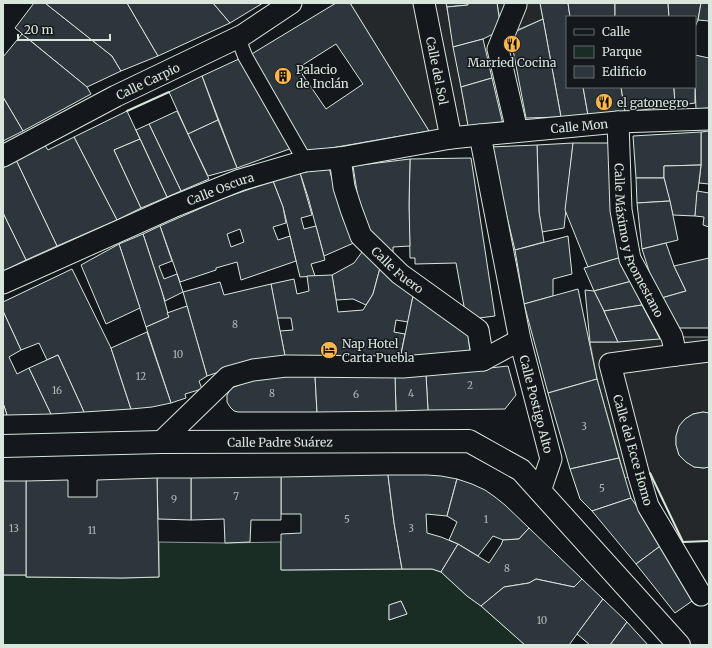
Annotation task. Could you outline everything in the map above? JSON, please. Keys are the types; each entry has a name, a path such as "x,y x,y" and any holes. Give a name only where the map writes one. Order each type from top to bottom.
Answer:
{"street":[{"name":"Calle Carpio","path":"3,156 116,96 238,38 291,3"},
{"name":"Calle del Sol","path":"424,3 451,138"},
{"path":"515,3 516,5 498,49 517,131"},
{"name":"Calle Mon","path":"451,138 480,134 618,122 709,119"},
{"name":"Calle Máximo y Fromestano","path":"618,122 621,210 630,259 672,338 676,355"},
{"name":"Calle Postigo Alto","path":"480,134 520,340 551,459 540,492"},
{"name":"Calle Oscura","path":"3,283 175,206 240,180 305,161 340,158 451,138"},
{"name":"Calle Fuero","path":"340,158 344,187 361,236 400,274 478,330 483,360"},
{"path":"162,442 228,378 253,370 286,366 403,366 483,360 520,340"},
{"path":"676,355 709,351"},
{"name":"Calle del Ecce Homo","path":"676,355 610,364 648,506 701,595"},
{"name":"Calle Padre Suárez","path":"3,446 162,442 469,441 521,470 540,492"},
{"path":"540,492 679,645"}],"lane":[{"path":"238,38 245,56 305,161"}],"green space":[{"path":"159,542 281,542 281,570 432,569 441,572 525,645 3,645 3,575 26,575 26,577 159,577","holes":["401,601 407,614 389,620 389,605"]}],"shaded area":[{"path":"350,3 446,3 469,131 451,138 429,131"},
{"path":"497,3 540,3 543,19 503,36"},
{"path":"672,337 709,337 709,413 703,412 693,414 685,419 679,427 676,436 676,445 679,455 686,462 694,467 709,467 709,541 683,542 650,474 625,478 597,379 590,342 618,342"}],"building":[{"path":"34,3 45,3 112,56 121,71 87,87 15,28"},
{"path":"45,3 127,3 158,56 121,71 112,56"},
{"path":"127,3 213,3 230,23 158,56"},
{"path":"213,3 263,3 230,23"},
{"name":"Palacio de Inclán","path":"336,3 350,3 429,131 308,152 250,55","holes":["336,44 363,84 326,109 298,68"]},
{"path":"446,3 468,3 468,5 447,7"},
{"path":"468,3 497,3 501,30 483,39 453,47 447,7 468,5"},
{"path":"540,3 568,3 570,16 566,16 566,88 583,88 588,115 561,117"},
{"path":"568,3 615,3 615,16 570,16"},
{"path":"615,3 668,3 669,16 615,16"},
{"path":"668,3 701,3 696,25 696,16 669,16"},
{"path":"701,3 709,3 709,21 698,20"},
{"path":"543,19 561,117 526,118 510,34"},
{"path":"22,34 87,87 91,94 23,131 3,97 3,57"},
{"path":"483,39 492,78 461,87 453,47"},
{"path":"696,55 709,58 709,108 696,109"},
{"path":"241,58 292,148 237,168 202,76"},
{"path":"202,76 218,120 188,134 169,92"},
{"path":"492,78 504,129 469,131 461,87"},
{"path":"583,88 621,88 625,112 588,115"},
{"path":"621,88 674,88 675,106 625,112"},
{"path":"674,88 695,88 695,103 675,106"},
{"path":"3,97 23,131 3,141"},
{"path":"127,111 140,139 114,150 141,208 117,220 74,137"},
{"path":"177,111 209,179 181,191 149,124"},
{"path":"218,120 237,168 208,176 188,134"},
{"path":"149,124 181,191 167,197 136,130"},
{"path":"709,131 709,184 699,183 701,165 701,132"},
{"path":"701,132 701,165 664,166 664,178 636,178 633,136"},
{"path":"74,137 117,220 57,246 16,160 44,144 48,150"},
{"path":"140,139 167,197 141,208 114,150"},
{"path":"573,143 564,228 542,232 539,212 537,145"},
{"path":"573,143 612,143 619,228 613,230 622,257 588,267 565,210"},
{"path":"537,145 539,212 544,242 515,250 490,147"},
{"path":"471,158 495,316 471,319 466,317 456,263 415,264 415,258 410,258 409,205 410,159"},
{"path":"410,159 410,246 393,247 393,253 368,230 361,217 353,166"},
{"path":"16,160 57,246 26,260 3,213 3,168"},
{"path":"701,165 695,216 673,215 664,178 664,166"},
{"path":"329,168 343,219 356,242 324,256 300,173"},
{"path":"300,173 312,215 301,218 304,229 316,226 325,260 311,264 315,276 300,277 283,207 273,181"},
{"path":"636,178 664,178 670,201 637,203"},
{"path":"273,181 283,207 286,223 273,227 278,240 290,236 296,261 241,280 237,262 216,268 216,270 180,282 160,226 224,198","holes":["240,229 244,242 231,247 227,234"]},
{"path":"697,191 709,193 709,227 703,225 704,217 695,216"},
{"path":"670,201 678,240 642,249 637,203"},
{"path":"3,213 26,260 3,271"},
{"path":"160,226 172,261 159,266 164,279 177,274 183,292 165,301 143,234"},
{"path":"143,234 169,317 146,327 119,244"},
{"path":"568,236 572,274 553,279 553,296 524,304 515,250"},
{"path":"666,243 674,266 686,291 658,299 642,249"},
{"path":"119,244 140,308 106,324 81,265"},
{"path":"362,252 380,268 373,294 366,305 353,299 336,300 332,275 354,263"},
{"path":"622,257 632,281 594,291 584,268"},
{"path":"709,258 709,328 675,328 658,299 686,291 674,266"},
{"path":"380,268 413,296 408,322 396,320 394,332 405,334 400,359 285,356 280,331 293,330 291,318 277,318 271,284 294,279 297,294 309,291 307,276 332,275 338,312 363,310 373,294"},
{"path":"72,269 111,348 131,409 84,412 58,355 47,360 39,343 21,350 3,311 3,302"},
{"path":"632,281 642,305 604,311 594,291"},
{"path":"220,282 224,295 271,284 285,356 252,361 207,376 183,292"},
{"path":"578,289 597,379 548,393 524,304"},
{"path":"585,290 594,291 618,342 590,342"},
{"path":"413,296 468,334 470,352 400,359"},
{"path":"642,305 660,339 618,342 604,311"},
{"path":"187,306 207,376 199,381 202,389 185,394 186,398 171,403 146,327 169,317 167,313"},
{"path":"3,311 21,350 9,357 17,374 29,368 51,414 7,415 3,403"},
{"path":"147,332 171,403 131,409 111,348"},
{"path":"58,355 84,412 51,414 29,368"},
{"path":"508,366 516,395 505,409 428,410 426,375"},
{"path":"284,375 315,376 317,412 238,412 234,411 227,402 227,395 231,388 253,380"},
{"path":"426,375 428,410 396,411 395,376"},
{"path":"315,376 395,376 396,411 317,412"},
{"path":"597,379 619,458 570,469 548,393"},
{"path":"3,403 7,415 3,415"},
{"path":"703,412 709,413 709,467 704,468 694,467 686,462 679,455 676,445 676,436 679,426 685,419 693,414"},
{"path":"619,458 631,498 592,511 580,499 570,469"},
{"path":"388,475 402,569 281,570 281,534 301,533 301,514 281,514 281,477"},
{"path":"388,475 427,475 457,479 447,516 426,514 427,533 458,544 441,572 432,569 402,569"},
{"path":"281,477 281,520 251,520 250,542 225,543 224,519 191,520 191,478"},
{"path":"157,478 191,478 191,520 158,519"},
{"path":"157,478 159,577 26,577 26,481 68,480 68,497 97,497 97,480"},
{"path":"457,479 485,490 505,505 529,528 519,539 503,540 493,536 478,556 449,540 457,522 447,516"},
{"path":"3,481 26,481 26,575 3,575"},
{"path":"631,498 663,544 636,564 592,511"},
{"path":"529,528 582,579 574,587 536,579 529,583 504,587 481,606 467,596 441,572 458,544 489,563 503,540 519,539"},
{"path":"663,544 695,599 675,613 636,564"},
{"path":"536,579 574,587 582,579 603,599 569,645 525,645 481,606 504,587 529,583"},
{"path":"603,599 627,622 610,645 590,645 577,634"},
{"path":"401,601 407,614 389,620 389,605"},
{"path":"627,622 648,645 610,645"}],"wall":[{"path":"127,111 169,92"},
{"path":"650,473 683,542 709,541"}],"place":[{"name":"Married Cocina","path":"512,44"},
{"name":"Palacio de Inclán","path":"283,76"},
{"name":"el gatonegro","path":"604,102"},
{"name":"Nap Hotel Carta Puebla","path":"329,350"}]}
